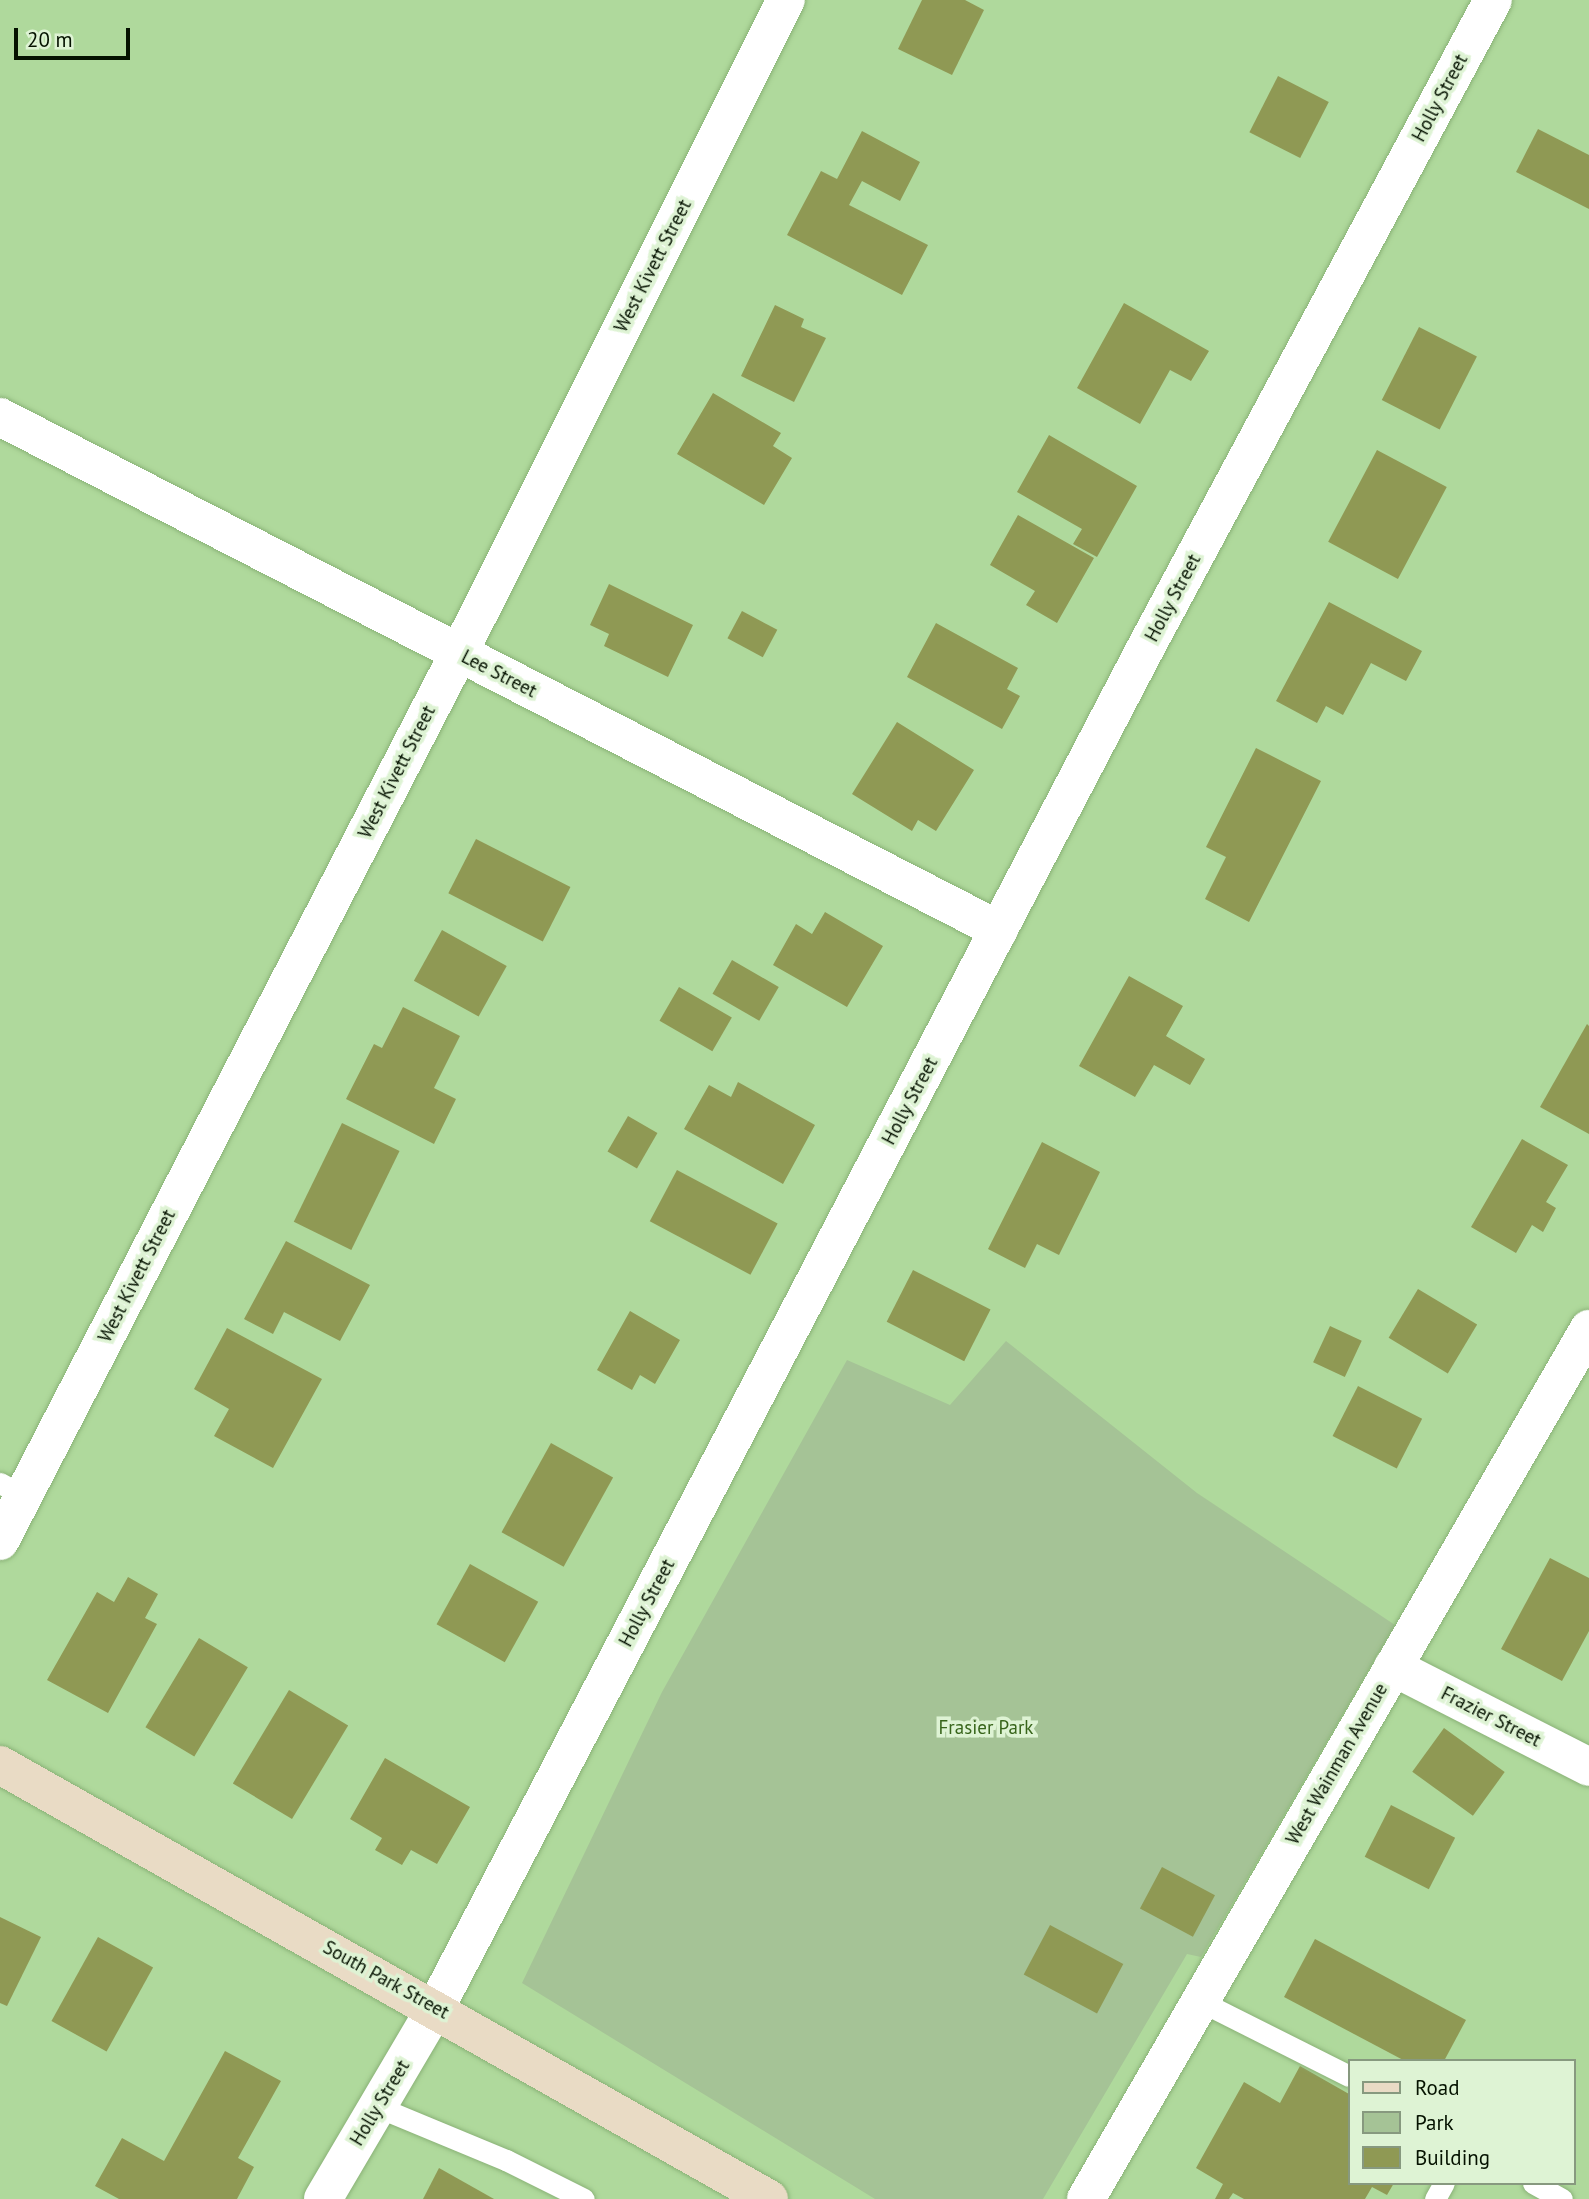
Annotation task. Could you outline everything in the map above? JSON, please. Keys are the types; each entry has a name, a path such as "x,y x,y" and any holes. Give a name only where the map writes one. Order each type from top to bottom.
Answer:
{"main road":[{"name":"South Park Street","path":"0,1765 436,2007 769,2199"}],"street":[{"name":"West Kivett Street","path":"0,1541 12,1490 459,653 786,0"},
{"name":"Holly Street","path":"323,2199 436,2007 999,930 1493,0"},
{"name":"Lee Street","path":"0,417 999,930"},
{"name":"West Wainman Avenue","path":"1086,2199 1589,1329"},
{"name":"Frazier Street","path":"1394,1667 1589,1767"}],"lane":[{"path":"1200,2001 1348,2075"},
{"path":"378,2107 506,2160 584,2199"},
{"path":"1537,2185 1562,2199"}],"green space":[{"name":"Frasier Park","path":"1006,1341 1197,1493 1395,1625 1201,1957 1187,1954 1043,2199 875,2199 522,1983 662,1692 847,1360 950,1405"}],"building":[{"path":"922,0 965,0 984,10 952,75 898,49"},
{"path":"1278,76 1329,102 1300,158 1249,132"},
{"path":"1538,129 1589,155 1589,209 1516,172"},
{"path":"862,131 920,162 900,201 862,181 849,205 928,245 902,295 787,235 821,171 837,179"},
{"path":"1124,303 1209,351 1191,381 1170,370 1140,424 1077,388"},
{"path":"775,305 804,319 801,327 826,338 794,402 741,376"},
{"path":"1419,327 1477,357 1440,430 1382,400"},
{"path":"713,393 781,433 773,446 792,458 764,505 677,454"},
{"path":"1049,435 1137,486 1097,557 1073,544 1082,529 1017,492"},
{"path":"1377,450 1447,487 1398,579 1328,542"},
{"path":"1018,515 1094,558 1057,623 1026,605 1035,591 990,565"},
{"path":"609,584 693,625 668,677 604,646 609,634 590,625"},
{"path":"1329,602 1422,651 1406,681 1371,663 1343,715 1326,706 1317,723 1276,701"},
{"path":"742,611 777,630 763,657 727,638"},
{"path":"936,623 1018,668 1007,689 1020,696 1002,729 907,677"},
{"path":"897,722 974,770 936,831 918,820 912,831 852,794"},
{"path":"1256,748 1321,781 1249,922 1205,899 1226,857 1206,847"},
{"path":"476,839 570,887 543,941 448,893"},
{"path":"825,912 883,946 847,1007 773,965 796,924 812,934"},
{"path":"442,930 507,966 479,1017 414,981"},
{"path":"732,960 779,987 759,1021 712,994"},
{"path":"1129,976 1183,1006 1166,1036 1205,1059 1190,1085 1154,1065 1135,1097 1079,1066"},
{"path":"679,987 732,1018 712,1051 660,1021"},
{"path":"403,1007 460,1036 434,1088 456,1099 434,1144 346,1099 374,1044 382,1048"},
{"path":"1587,1024 1589,1026 1589,1134 1540,1107"},
{"path":"738,1082 815,1125 783,1184 684,1129 709,1085 731,1097"},
{"path":"628,1116 657,1133 637,1169 608,1152"},
{"path":"342,1123 400,1151 351,1250 294,1222"},
{"path":"1522,1139 1568,1165 1546,1202 1556,1208 1543,1232 1532,1225 1516,1253 1471,1227"},
{"path":"1042,1142 1100,1172 1059,1255 1037,1244 1025,1268 988,1249"},
{"path":"677,1170 778,1224 750,1275 650,1221"},
{"path":"286,1241 370,1285 340,1341 284,1312 273,1334 244,1319"},
{"path":"913,1270 991,1309 964,1361 887,1322"},
{"path":"1418,1289 1477,1325 1448,1373 1389,1338"},
{"path":"630,1311 680,1340 655,1384 640,1375 632,1390 597,1370"},
{"path":"1330,1326 1362,1341 1345,1377 1313,1362"},
{"path":"227,1328 322,1379 273,1468 214,1436 229,1409 194,1389"},
{"path":"1358,1386 1422,1419 1397,1469 1333,1436"},
{"path":"551,1443 613,1477 564,1567 502,1532"},
{"path":"1550,1558 1589,1578 1589,1631 1562,1681 1501,1649"},
{"path":"470,1564 538,1602 505,1662 437,1624"},
{"path":"128,1577 158,1594 145,1618 157,1624 108,1713 47,1680 97,1592 114,1602"},
{"path":"199,1638 248,1667 194,1757 145,1727"},
{"path":"289,1690 348,1726 292,1819 233,1783"},
{"path":"1444,1728 1505,1772 1473,1816 1412,1772"},
{"path":"385,1758 470,1807 437,1864 411,1850 402,1865 375,1850 382,1838 350,1819"},
{"path":"1391,1805 1455,1838 1429,1889 1365,1857"},
{"path":"1162,1867 1215,1895 1193,1937 1140,1908"},
{"path":"0,1917 41,1937 7,2006 0,2003"},
{"path":"1050,1925 1123,1964 1097,2013 1024,1974"},
{"path":"98,1937 153,1968 107,2052 51,2021"},
{"path":"1315,1939 1466,2020 1445,2059 1401,2059 1284,1997"},
{"path":"225,2051 281,2081 238,2158 254,2167 237,2199 119,2199 95,2186 122,2138 164,2161"},
{"path":"1300,2066 1348,2093 1348,2185 1393,2185 1387,2195 1372,2187 1365,2199 1244,2199 1233,2193 1229,2199 1215,2199 1223,2184 1196,2168 1244,2082 1280,2103"},
{"path":"439,2168 494,2199 423,2199"}]}
